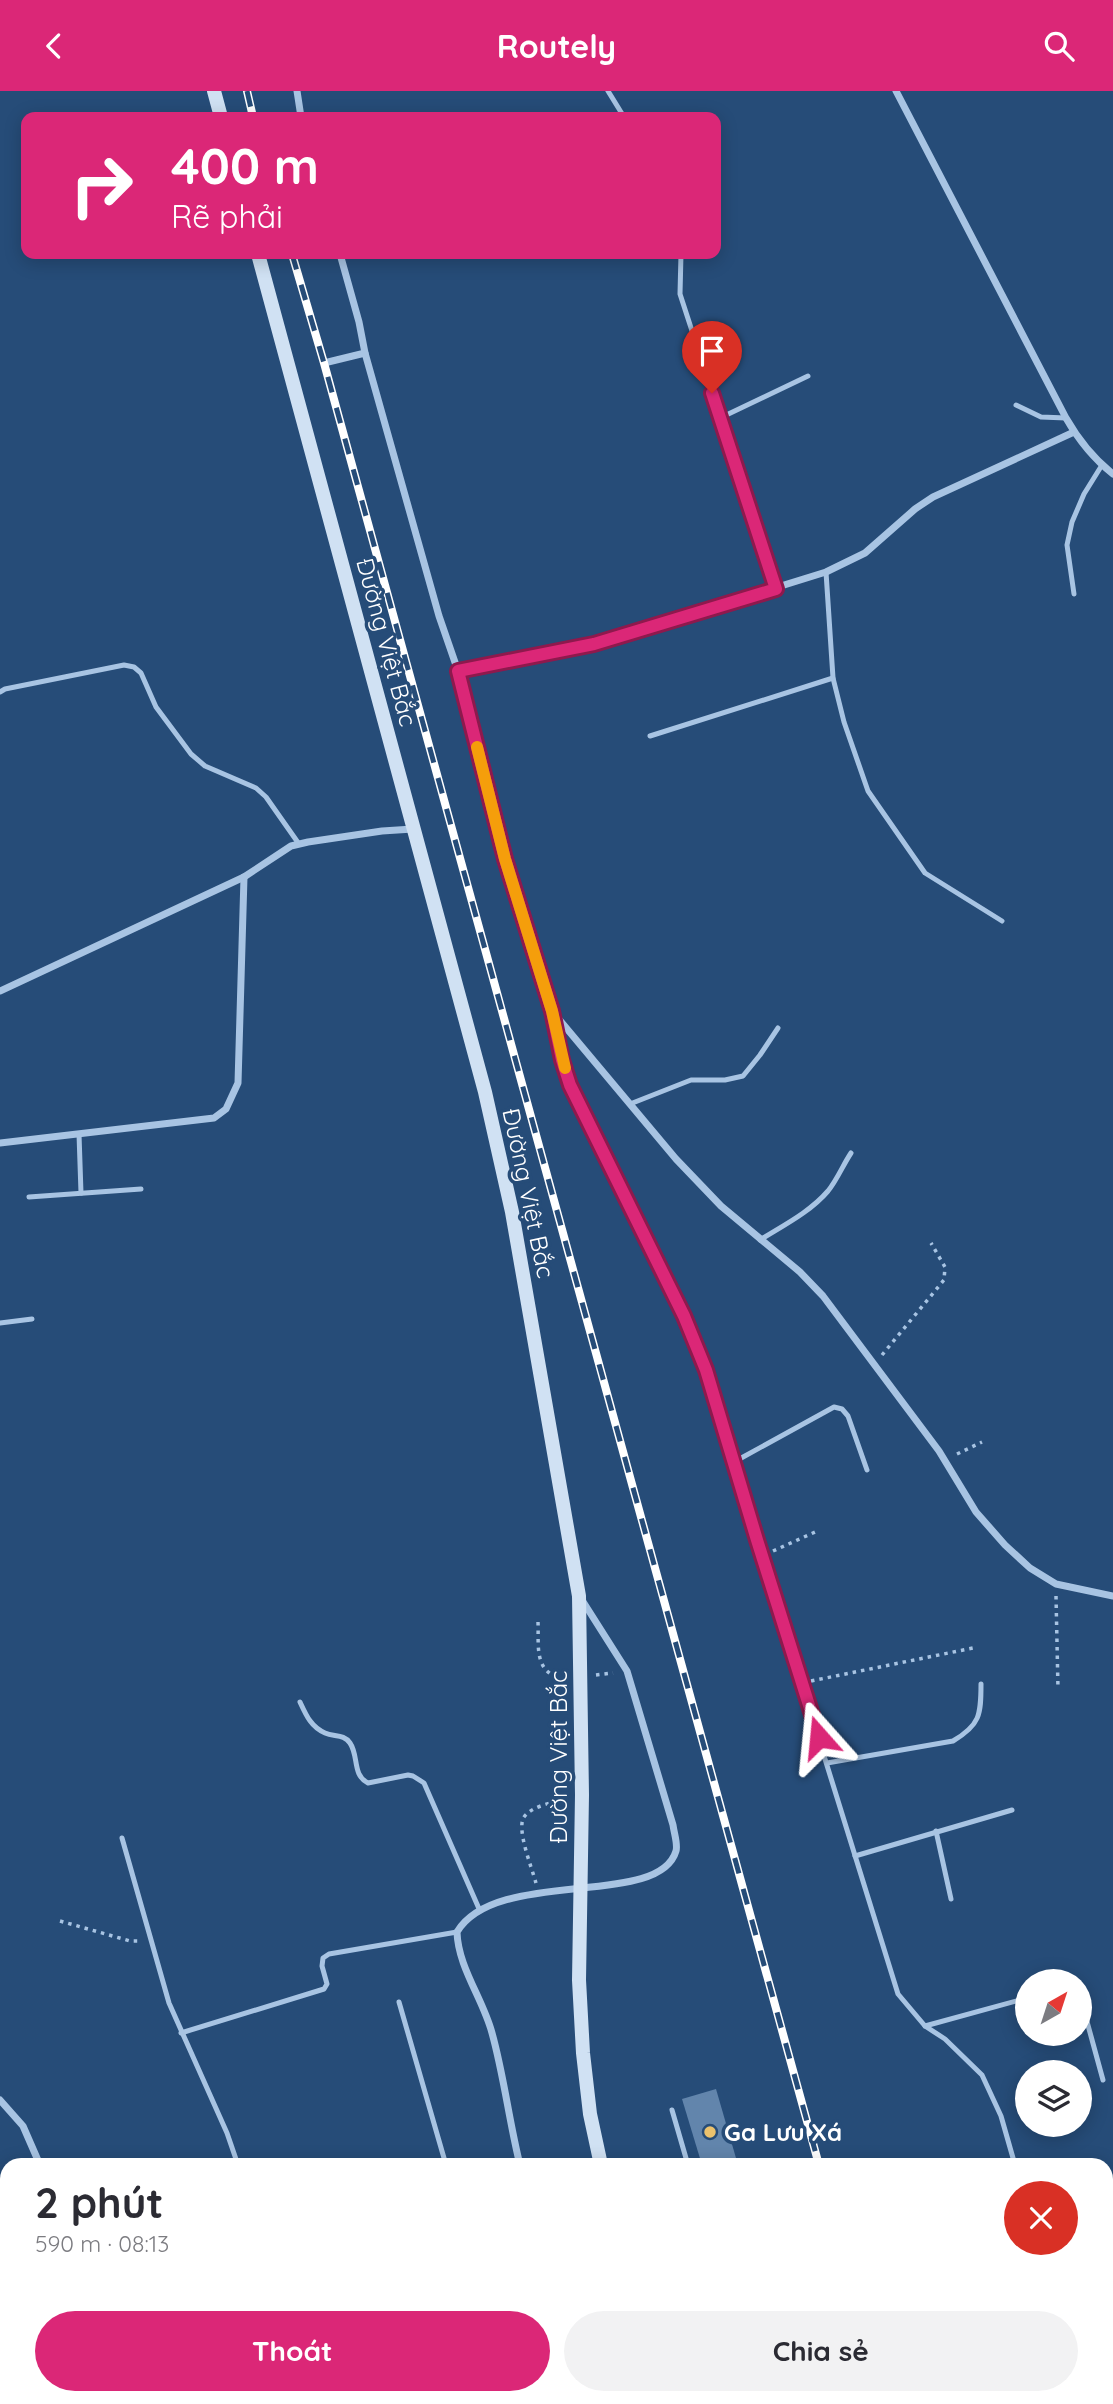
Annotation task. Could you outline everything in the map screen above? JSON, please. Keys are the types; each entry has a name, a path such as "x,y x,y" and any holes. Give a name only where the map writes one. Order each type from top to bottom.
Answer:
{"main road":[{"path":"214,91 220,112"},
{"name":"Đường Việt Bắc","path":"259,259 485,1092 512,1212 579,1596 582,1795 579,1980 590,2114 599,2158"}],"street":[{"path":"297,91 300,112"},
{"path":"896,91 1066,418 1074,432 1113,474"},
{"path":"341,259 439,616 458,671 505,859 552,1011 676,1159 721,1206 800,1272 823,1296 945,1460 976,1512 989,1528 1030,1567 1056,1584 1113,1596"},
{"path":"324,363 365,353"},
{"path":"458,671 594,644 826,572 865,553 915,509 933,497 1074,432"},
{"path":"0,991 244,877 276,854 299,844 413,829"},
{"path":"0,1143 214,1118 226,1109 238,1083 244,877"},
{"path":"519,2158 493,2034 463,1962 457,1944 457,1932 469,1918 480,1911 514,1897 653,1877 673,1859 677,1848 673,1825 627,1671 579,1596"},
{"path":"0,2100 23,2126 37,2158"}],"lane":[{"path":"608,91 621,112"},
{"path":"681,259 680,294 776,589"},
{"path":"720,418 808,376"},
{"path":"1016,405 1041,417 1066,418"},
{"path":"1074,594 1067,545 1084,494 1102,465"},
{"path":"826,572 833,678 844,722 867,791 925,873 1002,921"},
{"path":"0,692 124,665 134,667 141,673 156,707 191,754 205,766 256,788 266,797 299,844"},
{"path":"650,736 833,678"},
{"path":"552,1011 570,1085 684,1316 706,1370 898,1994 925,2026 945,2039 982,2075 1001,2116 1013,2158"},
{"path":"630,1104 691,1080 725,1080 743,1076 778,1028"},
{"path":"79,1134 81,1193"},
{"path":"760,1240 806,1211 821,1198 851,1153"},
{"path":"29,1197 141,1189"},
{"path":"0,1323 32,1319"},
{"path":"734,1462 834,1407 842,1409 848,1416 867,1470"},
{"path":"827,1763 953,1741 971,1730 978,1720 981,1684"},
{"path":"300,1702 309,1720 317,1728 326,1734 342,1736 349,1740 362,1780 368,1783 408,1775 424,1783 480,1911"},
{"path":"855,1856 1012,1810"},
{"path":"936,1831 951,1899"},
{"path":"122,1838 169,2003 236,2158"},
{"path":"181,2033 324,1989 327,1984 322,1966 323,1958 329,1954 457,1932"},
{"path":"925,2026 1015,2001"},
{"path":"398,2002 444,2158"},
{"path":"1092,2040 1103,2080"},
{"path":"672,2109 686,2158"}],"path":[{"path":"874,1364 944,1280 945,1267 931,1243"},
{"path":"945,1460 982,1442"},
{"path":"762,1556 815,1532"},
{"path":"1056,1584 1058,1689"},
{"path":"802,1683 973,1648"},
{"path":"539,1893 521,1829 524,1817 537,1808 582,1795"},
{"path":"60,1921 130,1941 151,1940"}],"building":[{"name":"Ga Lưu Xá","path":"716,2089 736,2158 700,2158 682,2099"}],"railway":[{"path":"247,91 252,112"},
{"path":"293,259 817,2158"}],"slow traffic":[{"path":"477,747 505,859 552,1011 565,1068"}],"place":[{"name":"Ga Lưu Xá","path":"710,2132"}],"route":[{"path":"712,393 776,589 594,644 458,671 505,859 552,1011 570,1085 684,1316 706,1370 819,1737"}]}
